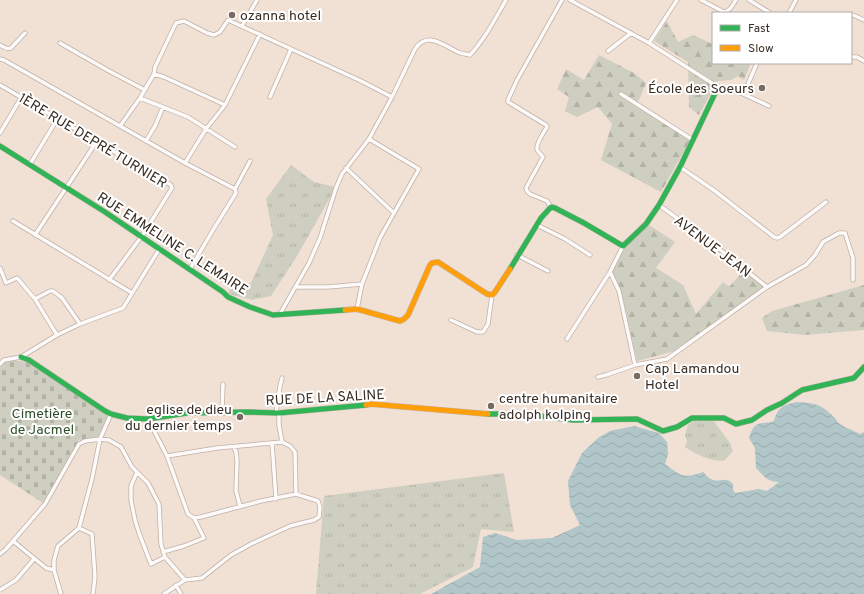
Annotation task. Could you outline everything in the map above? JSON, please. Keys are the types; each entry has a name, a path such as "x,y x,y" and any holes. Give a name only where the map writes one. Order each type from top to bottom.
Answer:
{"street":[{"path":"242,26 257,0"},
{"path":"280,314 309,264 342,174 369,138 392,97 419,43 428,40 438,42 462,54 470,55 488,30 506,0"},
{"path":"562,0 517,80 508,100 508,102 546,125 537,146 543,157 526,188 530,194 547,201 551,207 584,223 623,246"},
{"path":"570,0 649,43 718,87 741,93 769,106"},
{"path":"649,43 677,0"},
{"path":"701,0 726,12 729,11 736,0"},
{"path":"749,0 768,12"},
{"path":"790,12 796,0"},
{"path":"853,15 864,20"},
{"path":"120,126 140,98 154,74 155,67 176,23 184,21 207,34 214,35 220,32 228,20 392,97"},
{"path":"0,45 7,49 11,48 25,33"},
{"path":"608,51 631,33"},
{"path":"185,163 206,129 225,105 260,34"},
{"path":"60,43 145,90"},
{"path":"270,97 291,49"},
{"path":"852,57 857,57 864,60"},
{"path":"0,59 185,163 235,189"},
{"path":"741,93 748,84 757,64"},
{"path":"154,74 164,77 225,105"},
{"name":"1ÈRE RUE DEPRÉ TURNIER","path":"0,85 171,185 172,188 142,236 109,280"},
{"path":"567,339 610,272 623,246 646,224 659,205 680,167 718,87"},
{"path":"621,94 693,140"},
{"path":"0,133 21,98"},
{"path":"140,98 188,117 235,147"},
{"path":"146,141 156,126 163,107"},
{"path":"30,164 58,118"},
{"path":"357,309 362,284 380,238 419,169 369,138"},
{"path":"35,236 97,142"},
{"name":"RUE EMMELINE C. LEMAIRE","path":"0,146 67,187 142,236 228,297 273,315 357,309 400,321 408,315 430,265 438,262 487,294 492,295"},
{"path":"190,269 236,193 235,189 250,161"},
{"path":"680,167 715,191 777,238 826,202"},
{"path":"346,168 394,213"},
{"name":"AVENUE JEAN","path":"659,205 718,248 767,287"},
{"path":"451,320 477,332 483,332 488,324 492,295 496,292 537,225 551,207"},
{"path":"13,221 35,236 132,293"},
{"path":"537,225 590,255"},
{"path":"598,376 606,375 636,365 667,359 767,287 806,266 823,242 839,233 845,232 853,258 853,280"},
{"path":"0,364 4,360 21,357 57,335 80,324 123,308 160,248"},
{"path":"518,256 548,271"},
{"path":"0,268 6,283 18,278 36,299 57,335"},
{"path":"610,272 619,291 636,365"},
{"path":"296,287 328,287 362,284"},
{"path":"36,299 50,291 53,291 62,298 80,324"},
{"name":"RUE DE LA SALINE","path":"21,357 29,360 111,414 127,418 148,419 187,413 278,413 371,404 486,414 524,414 573,420 637,420 663,431 677,427 692,418 724,418 736,424 752,420 802,390 854,378 864,367"},
{"path":"282,378 278,413 282,442"},
{"path":"222,412 223,384"},
{"path":"61,594 54,570 54,560 58,546 79,528 92,479 100,439 111,414"},
{"path":"148,419 167,456 188,514 194,518 204,538 163,552"},
{"path":"0,554 45,504 79,444 85,441 100,439 109,440 121,447 132,466 148,483 159,504 160,544 163,552 165,557 185,580"},
{"path":"167,456 217,448 282,442 290,446 295,452 296,494"},
{"path":"272,443 276,499"},
{"path":"234,447 237,461 236,491 240,506"},
{"path":"137,472 131,486 131,500 139,533 151,564 165,557"},
{"path":"164,594 185,580 202,578 231,555 251,544 290,526 314,520 319,517 320,507 318,501 296,494 261,501 194,518"},
{"path":"79,528 92,534 95,577 93,594"},
{"path":"13,541 46,568 54,570"},
{"path":"0,590 16,580 34,559"},
{"path":"176,585 181,594"}],"green space":[{"path":"667,21 678,42 693,35 710,43 712,42 712,64 751,64 744,80 738,76 731,80 718,81 699,115 689,107 688,62 654,41"},
{"path":"599,55 634,73 646,83 638,102 692,137 661,192 601,160 612,124 598,107 577,117 565,111 569,97 557,89 566,69 584,80"},
{"path":"291,165 314,182 336,187 297,256 271,296 252,300 229,294 229,290 251,283 273,235 266,199"},
{"path":"649,225 675,242 656,268 683,285 696,314 723,282 729,287 744,270 765,287 675,351 637,361 621,290 612,272 627,244"},
{"path":"864,285 864,330 805,335 767,331 762,318 772,311"},
{"name":"Cimetière de Jacmel","path":"11,360 28,362 108,416 98,437 79,440 43,503 0,475 0,368 4,362"},
{"path":"697,419 713,420 730,443 733,451 724,461 704,457 685,447 687,441 685,435 688,425"},
{"path":"504,473 514,532 481,529 473,567 420,594 316,594 324,496"}],"water":[{"path":"797,402 813,404 821,407 842,425 860,434 864,432 864,594 431,594 480,567 483,537 495,533 517,540 552,538 580,525 570,505 568,481 582,453 598,438 610,431 634,426 659,433 667,442 668,454 665,464 679,474 686,476 703,472 709,478 717,481 730,481 733,484 733,490 735,493 759,489 767,491 779,482 769,480 756,468 755,448 749,438 752,429 758,424 774,421 777,413 782,407"}],"traffic: fast":[{"path":"510,269 541,218 551,207 584,223 623,246 646,224 659,205 680,167 718,87"},
{"path":"0,146 105,212 223,292 228,297 273,315 345,310"},
{"path":"21,357 29,360 105,411 127,418 148,419 187,413 279,413 366,405"},
{"path":"488,414 524,414 573,420 637,419 663,431 677,427 692,418 724,418 736,424 752,420 802,390 854,378 864,367"}],"traffic: slow":[{"path":"345,310 357,309 400,321 404,319 408,315 432,263 438,262 487,294 492,295 510,269"},
{"path":"366,405 371,404 488,414"}],"place":[{"name":"ozanna hotel","path":"232,15"},
{"name":"École des Soeurs","path":"762,88"},
{"name":"Cap Lamandou Hotel","path":"637,376"},
{"name":"centre humanitaire adolph kolping","path":"491,406"},
{"name":"eglise de dieu du dernier temps","path":"240,417"}]}
